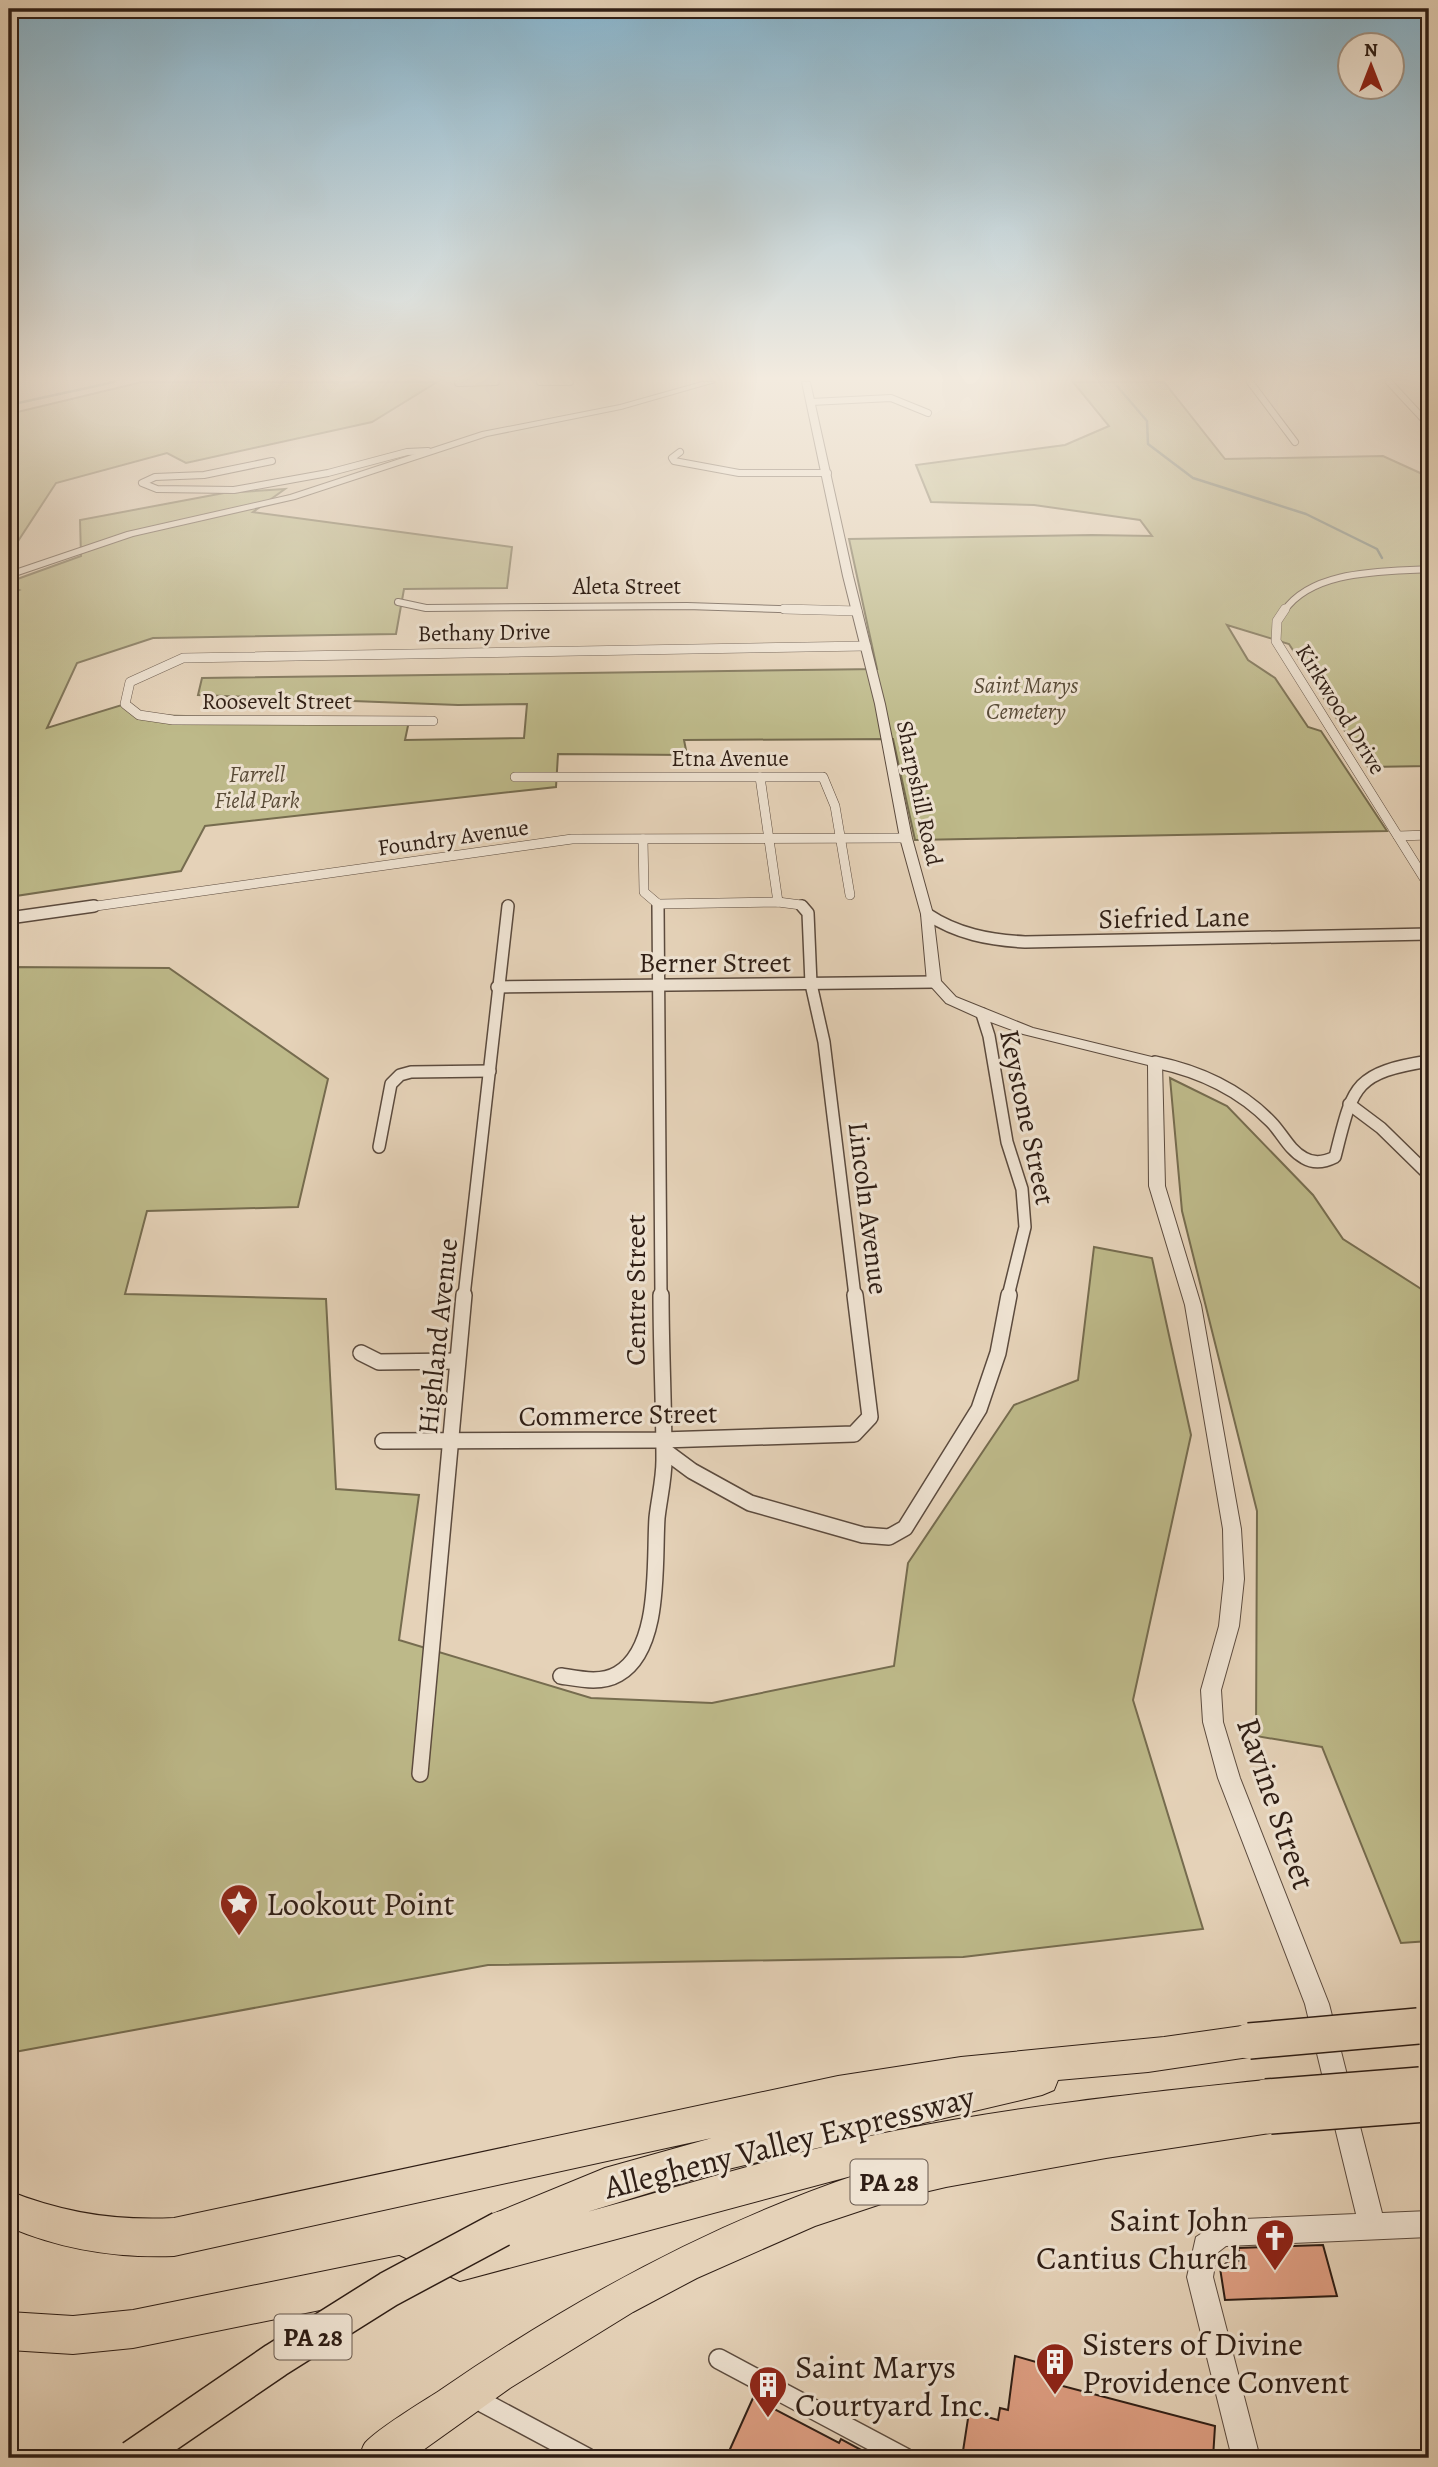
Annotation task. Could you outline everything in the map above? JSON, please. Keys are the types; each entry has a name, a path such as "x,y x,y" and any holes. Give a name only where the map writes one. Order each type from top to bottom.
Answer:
{"highway":[{"name":"Allegheny Valley Expressway","path":"133,2458 276,2360 389,2289 501,2230 606,2186 724,2152 1047,2077 1163,2053 1338,2031 1424,2026"},
{"path":"9,2209 46,2225 97,2237 174,2237 838,2093 961,2074 1163,2053"},
{"name":"PA 28","path":"379,2458 539,2345 682,2265 740,2238 885,2183 1268,2107 1426,2095"},
{"path":"9,2331 73,2335 133,2329 488,2256 783,2175 913,2144 1054,2120 1268,2107"}],"street":[{"path":"9,575 130,534 291,497"},
{"name":"Sharpshill Road","path":"832,497 906,838 927,914 934,982"},
{"name":"Kirkwood Drive","path":"1429,569 1366,574 1319,583 1294,600 1278,619 1276,641 1429,886"},
{"name":"Aleta Street","path":"398,601 426,608 687,606 857,611"},
{"name":"Bethany Drive","path":"125,704 130,682 183,658 866,646"},
{"name":"Roosevelt Street","path":"125,704 139,715 173,720 433,721"},
{"name":"Etna Avenue","path":"515,777 822,777 835,806 850,895"},
{"path":"760,777 778,902 801,905 808,913 811,984"},
{"path":"1398,836 1429,835"},
{"name":"Foundry Avenue","path":"9,918 572,839 906,838"},
{"name":"Centre Street","path":"561,1676 582,1682 602,1682 622,1674 636,1659 643,1643 653,1591 664,1445 658,904 644,892 643,839"},
{"name":"Berner Street","path":"658,904 778,902"},
{"name":"Highland Avenue","path":"420,1774 457,1361 508,905"},
{"name":"Siefried Lane","path":"927,914 941,925 960,933 990,940 1026,942 1429,934"},
{"path":"934,982 951,1000 1028,1031 1155,1062 1183,1066 1210,1077 1264,1115 1304,1159 1318,1163 1335,1157 1356,1087 1371,1075 1398,1065 1429,1061"},
{"name":"Berner Street","path":"497,987 934,982"},
{"name":"Lincoln Avenue","path":"811,984 824,1042 870,1417 854,1434"},
{"name":"Keystone Street","path":"664,1445 692,1471 750,1503 863,1535 889,1538 905,1528 979,1409 998,1353 1011,1282 1025,1227 1022,1189 1007,1142 989,1036 982,1014"},
{"name":"Ravine Street","path":"1155,1062 1157,1186 1193,1305 1232,1529 1234,1579 1229,1626 1211,1690 1213,1722 1229,1778 1317,2004 1372,2226"},
{"path":"379,1147 391,1084 400,1075 411,1072 490,1071"},
{"path":"1349,1104 1366,1114 1395,1139 1429,1175"},
{"path":"361,1353 379,1362 457,1361"},
{"name":"Commerce Street","path":"383,1441 664,1445 854,1434"},
{"path":"1246,2458 1200,2277 1205,2246 1222,2233 1429,2224"},
{"path":"719,2359 905,2458"},
{"path":"484,2403 587,2458"}],"green space":[{"path":"9,497 47,497 9,555"},
{"path":"202,497 274,497 253,512 512,547 507,588 404,589 396,634 153,638 77,663 47,728 125,704 139,715 409,721 405,740 524,738 527,704 458,705 198,695 202,678 877,669 849,539 1152,536 1140,520 1034,505 931,502 929,497 1429,497 1429,766 1368,767 1289,644 1227,625 1248,660 1275,678 1308,727 1321,731 1387,831 915,840 893,739 684,740 687,755 558,754 556,787 205,826 181,871 9,897 9,594 19,590 9,586 9,582 81,556 80,520"},
{"path":"9,967 169,968 328,1079 298,1207 147,1211 125,1294 326,1299 336,1489 419,1495 399,1640 591,1698 712,1703 894,1666 908,1563 1014,1405 1078,1380 1094,1247 1152,1258 1191,1435 1133,1700 1203,1929 963,1957 488,1965 9,2053"},
{"path":"1170,1078 1227,1106 1313,1195 1343,1239 1429,1294 1429,1941 1401,1943 1322,1747 1256,1736 1257,1511 1182,1211"}],"building":[{"name":"Saint John Cantius Church","path":"1323,2245 1337,2296 1225,2300 1220,2268 1229,2261 1242,2261 1238,2248"},
{"name":"Sisters of Divine Providence Convent","path":"1015,2356 1057,2368 1055,2384 1215,2426 1213,2458 990,2458 963,2451 969,2412 998,2420 1000,2408 1008,2410"},
{"name":"Saint Marys Courtyard Inc.","path":"753,2398 839,2443 841,2439 876,2458 726,2458"}],"waterway":[{"path":"1253,497 1306,514 1377,549 1382,558"}],"place":[{"name":"Lookout Point","path":"239,1937"},
{"name":"Saint John Cantius Church","path":"1275,2272"},
{"name":"Sisters of Divine Providence Convent","path":"1055,2396"},
{"name":"Saint Marys Courtyard Inc.","path":"768,2419"}],"park label":[{"name":"Saint Marys Cemetery","path":"1026,698"},
{"name":"Farrell Field Park","path":"257,787"}]}
